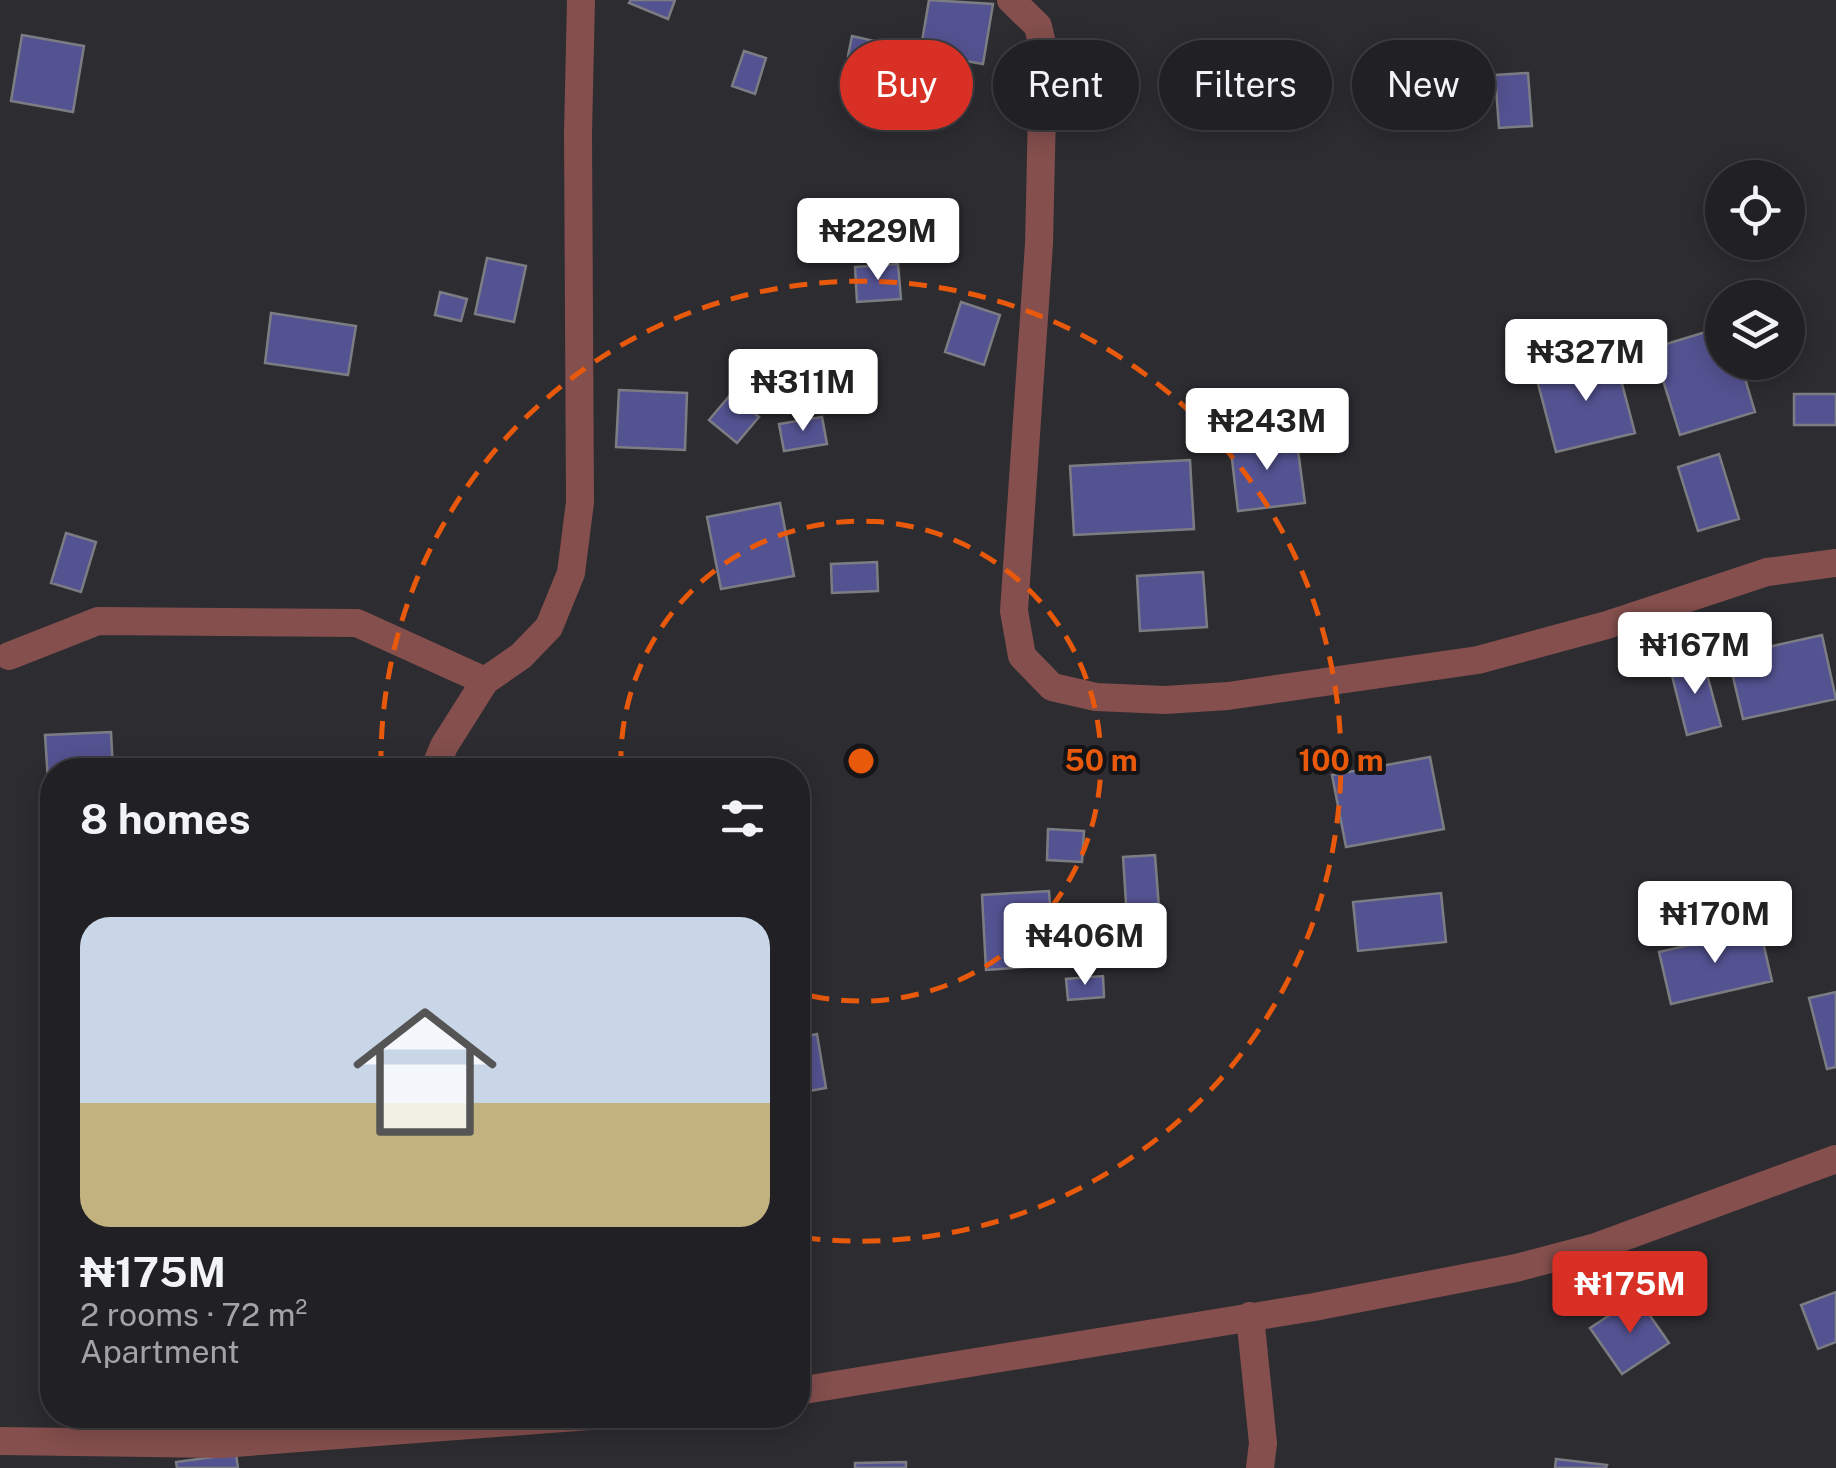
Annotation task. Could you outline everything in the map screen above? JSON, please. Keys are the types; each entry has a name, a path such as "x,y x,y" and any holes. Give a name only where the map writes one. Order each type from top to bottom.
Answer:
{"street":[{"path":"439,758 485,682 522,656 549,626 571,573 580,502 581,0"},
{"path":"1011,0 1038,26 1050,74 1042,111 1037,280 1014,611 1022,656 1052,687 1096,697 1165,700 1228,696 1478,660 1607,625 1767,572 1836,563"},
{"path":"9,656 98,621 357,623 485,682"},
{"path":"810,1389 1516,1268 1596,1247 1836,1159"},
{"path":"1250,1316 1263,1443 1260,1468"},
{"path":"0,1441 222,1444 357,1428"}],"building":[{"path":"675,0 668,19 629,3"},
{"path":"929,0 993,4 983,64 973,62 973,40 922,40"},
{"path":"22,35 84,46 73,112 11,101"},
{"path":"744,51 766,58 755,94 732,86"},
{"path":"1528,73 1532,126 1499,128 1495,75"},
{"path":"487,258 526,266 514,322 475,314"},
{"path":"898,264 901,299 857,302 855,267"},
{"path":"440,292 467,299 461,321 435,315"},
{"path":"961,302 1000,315 984,365 945,352"},
{"path":"271,313 356,326 348,375 265,363"},
{"path":"1705,332 1705,380 1745,380 1755,412 1680,435 1653,348"},
{"path":"1615,357 1635,433 1556,452 1536,376"},
{"path":"619,390 687,393 685,450 616,447"},
{"path":"731,394 759,417 737,443 709,420"},
{"path":"1794,394 1836,394 1836,425 1794,425"},
{"path":"822,417 827,444 784,451 779,424"},
{"path":"1296,435 1305,503 1238,511 1230,442"},
{"path":"1719,454 1739,519 1698,531 1678,467"},
{"path":"1190,460 1194,529 1074,535 1070,466"},
{"path":"780,503 794,576 721,589 707,517"},
{"path":"66,533 96,542 81,592 51,583"},
{"path":"877,562 878,591 832,593 831,564"},
{"path":"1203,572 1207,627 1140,631 1137,576"},
{"path":"1822,635 1836,699 1743,719 1728,656"},
{"path":"1703,660 1721,726 1687,735 1670,668"},
{"path":"111,732 112,758 46,758 45,735"},
{"path":"1430,757 1444,829 1346,847 1332,775"},
{"path":"1048,829 1084,831 1082,862 1047,860"},
{"path":"1155,855 1162,948 1129,949 1123,857"},
{"path":"1049,891 1054,965 986,970 982,895"},
{"path":"1441,893 1446,942 1358,951 1353,902"},
{"path":"1760,929 1772,981 1671,1004 1659,952"},
{"path":"1103,976 1104,997 1068,1000 1066,979"},
{"path":"1836,992 1836,1067 1827,1069 1809,998"},
{"path":"817,1034 826,1088 810,1091 810,1035"},
{"path":"1836,1292 1836,1342 1818,1349 1801,1305"},
{"path":"1637,1297 1669,1343 1622,1374 1590,1328"},
{"path":"236,1454 238,1468 177,1468 176,1462"},
{"path":"1556,1459 1607,1465 1555,1468"},
{"path":"906,1462 906,1468 855,1468 855,1463"}]}
